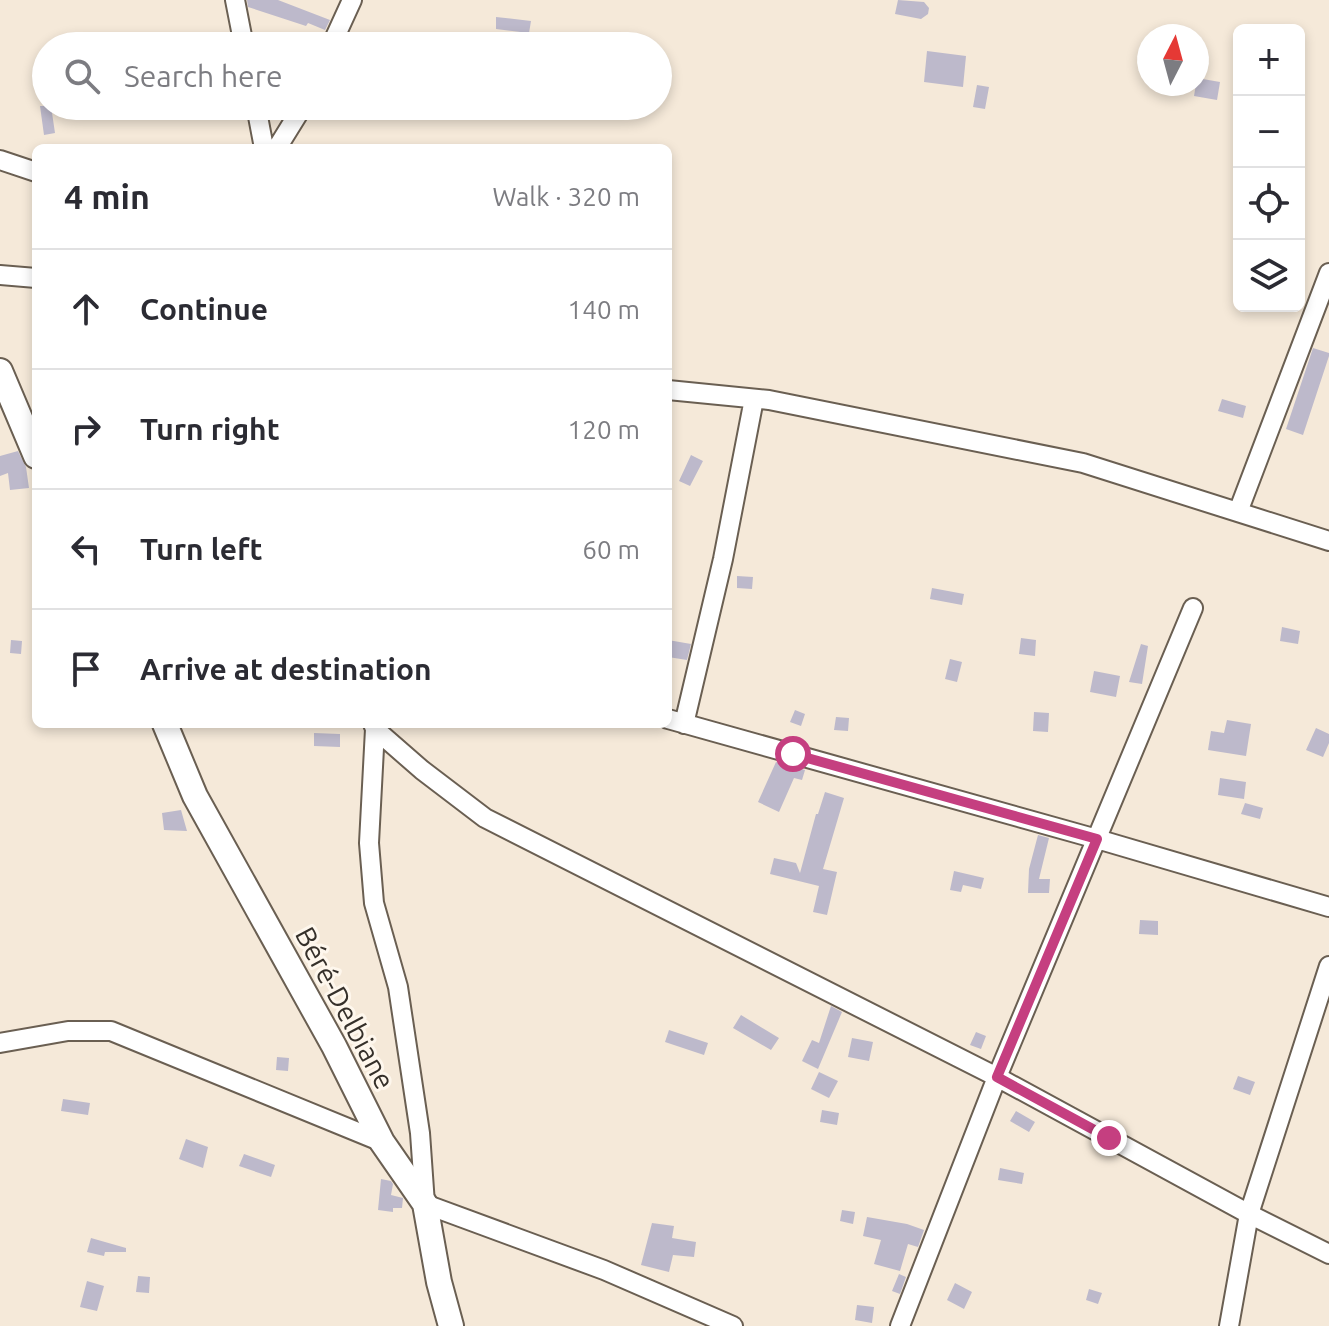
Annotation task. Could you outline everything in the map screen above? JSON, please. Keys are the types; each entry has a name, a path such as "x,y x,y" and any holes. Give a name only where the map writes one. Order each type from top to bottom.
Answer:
{"street":[{"path":"235,0 241,32"},
{"path":"337,32 352,0"},
{"path":"259,120 263,144"},
{"path":"279,144 294,120"},
{"path":"0,160 32,171"},
{"path":"1238,512 1329,273"},
{"path":"0,275 32,278"},
{"path":"2,381 32,445"},
{"path":"672,390 754,399 1083,463 1329,541"},
{"path":"754,399 723,559 676,721 1329,907"},
{"path":"900,1326 997,1077 1193,608"},
{"name":"Béré-Delbiane","path":"167,728 195,796 334,1046 382,1142 425,1204 439,1282 451,1326"},
{"path":"374,728 369,843 374,903 398,987 420,1133 425,1204 604,1270 733,1326"},
{"path":"375,728 422,770 485,818 997,1077 1329,1254"},
{"path":"1229,1326 1249,1214 1329,966"},
{"path":"0,1043 68,1031 111,1031 382,1142"}],"building":[{"path":"247,0 278,0 330,20 325,30 308,23 306,26 248,7"},
{"path":"898,0 924,2 929,8 928,14 921,19 895,14"},
{"path":"496,17 531,21 529,32 496,29"},
{"path":"927,51 966,56 963,87 924,82"},
{"path":"1209,80 1220,82 1217,100 1194,96 1209,96"},
{"path":"977,85 989,87 985,109 973,107"},
{"path":"42,120 53,120 55,133 44,135"},
{"path":"1313,348 1329,353 1329,356 1303,435 1286,429"},
{"path":"1222,399 1246,406 1243,418 1218,411"},
{"path":"18,451 26,467 29,488 10,490 8,473 0,476 0,456"},
{"path":"691,455 703,461 690,486 679,481"},
{"path":"737,576 753,577 752,589 737,588"},
{"path":"932,588 964,594 962,605 930,599"},
{"path":"1282,627 1300,631 1298,644 1280,641"},
{"path":"1021,638 1036,640 1035,656 1019,654"},
{"path":"11,640 22,641 21,654 10,653"},
{"path":"672,641 691,644 687,660 672,658"},
{"path":"1141,644 1148,646 1142,684 1129,682"},
{"path":"950,659 962,662 957,682 945,679"},
{"path":"1094,671 1120,676 1116,697 1090,692"},
{"path":"795,710 805,714 801,726 790,722"},
{"path":"1034,712 1049,713 1048,732 1033,731"},
{"path":"836,717 849,718 848,731 834,730"},
{"path":"1227,720 1251,724 1246,756 1208,750 1211,731 1224,733"},
{"path":"1316,728 1329,734 1323,757 1306,750"},
{"path":"314,733 340,734 340,747 314,746"},
{"path":"776,762 805,770 802,780 794,778 779,812 758,802"},
{"path":"1220,778 1246,782 1244,799 1218,795"},
{"path":"825,792 844,798 823,869 837,872 827,915 813,912 819,886 770,874 774,858 796,863 800,873"},
{"path":"1245,803 1263,808 1260,819 1241,814"},
{"path":"181,810 187,831 164,830 162,813"},
{"path":"1038,835 1049,838 1039,879 1050,879 1049,893 1028,893 1029,869"},
{"path":"954,871 984,878 981,889 963,885 961,892 950,890"},
{"path":"1140,920 1158,921 1158,935 1139,934"},
{"path":"831,1006 842,1012 818,1069 802,1061 812,1040 819,1043"},
{"path":"741,1015 779,1038 771,1050 733,1028"},
{"path":"669,1030 708,1043 704,1055 665,1042"},
{"path":"976,1032 986,1036 981,1049 970,1045"},
{"path":"852,1038 873,1042 869,1061 848,1057"},
{"path":"277,1057 289,1058 288,1071 276,1070"},
{"path":"819,1072 838,1081 829,1098 811,1089"},
{"path":"1238,1076 1255,1082 1250,1095 1233,1089"},
{"path":"63,1099 90,1103 88,1115 61,1111"},
{"path":"822,1110 839,1113 837,1125 820,1122"},
{"path":"1016,1111 1035,1122 1029,1132 1010,1121"},
{"path":"186,1139 208,1147 203,1168 179,1159"},
{"path":"244,1154 275,1165 271,1177 239,1166"},
{"path":"1000,1168 1024,1173 1022,1184 998,1180"},
{"path":"381,1179 391,1181 391,1195 403,1198 402,1208 393,1208 393,1212 378,1210"},
{"path":"842,1210 855,1212 853,1224 840,1221"},
{"path":"867,1217 924,1230 918,1247 908,1244 900,1271 874,1264 881,1240 863,1236"},
{"path":"652,1223 674,1226 672,1238 696,1242 694,1257 673,1255 669,1272 641,1265"},
{"path":"91,1238 126,1248 126,1252 105,1252 104,1256 87,1252"},
{"path":"899,1274 906,1277 900,1294 892,1291"},
{"path":"138,1276 150,1277 149,1293 136,1292"},
{"path":"87,1281 104,1286 97,1311 80,1307"},
{"path":"955,1283 972,1292 964,1309 947,1300"},
{"path":"1089,1289 1102,1293 1098,1304 1086,1300"},
{"path":"857,1305 874,1307 872,1323 855,1320"}],"route":[{"path":"793,754 1097,839 997,1077 1109,1138"}]}
